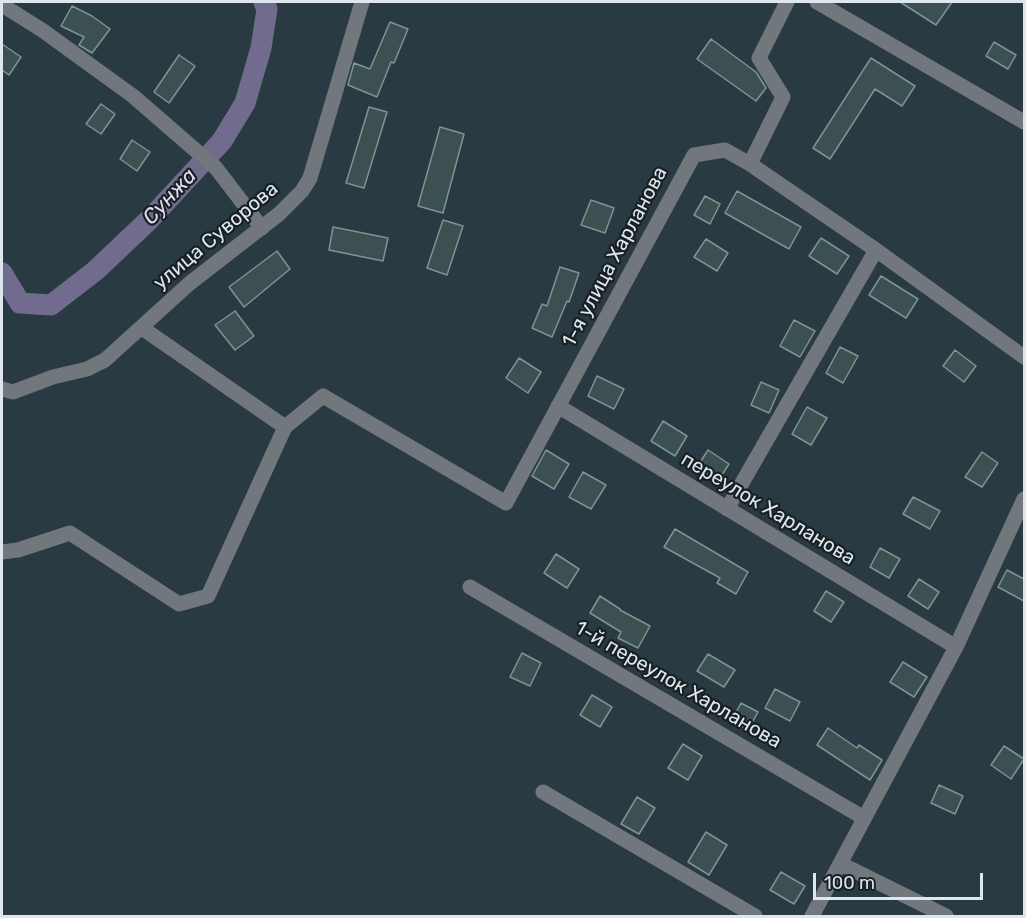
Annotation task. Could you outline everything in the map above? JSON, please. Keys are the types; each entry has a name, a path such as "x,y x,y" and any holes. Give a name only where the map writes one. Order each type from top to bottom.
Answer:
{"street":[{"name":"улица Суворова","path":"2,389 13,392 53,376 87,369 105,360 190,283 262,228 302,191 310,178 362,2"},
{"path":"787,2 759,58 783,97 750,164 876,250 1024,357"},
{"path":"817,2 1024,122"},
{"path":"2,5 42,30 133,96 216,168 262,228"},
{"name":"1-я улица Харланова","path":"558,406 694,155 725,150 750,164"},
{"path":"727,509 876,250"},
{"path":"142,328 285,427"},
{"path":"2,552 18,550 70,533 179,604 208,596 285,427 323,396 506,503 558,406"},
{"name":"переулок Харланова","path":"558,406 956,648"},
{"path":"812,916 956,648 1024,499"},
{"name":"1-й переулок Харланова","path":"470,587 864,818"},
{"path":"543,792 755,916"},
{"path":"841,864 946,916"}],"building":[{"path":"900,2 952,2 936,25"},
{"path":"72,6 92,16 110,29 92,53 79,45 84,37 61,26"},
{"path":"390,22 408,29 377,97 348,85 354,63 370,69"},
{"path":"711,39 756,72 766,88 756,101 697,59"},
{"path":"994,42 1016,55 1008,69 986,56"},
{"path":"2,44 21,57 9,75 2,70"},
{"path":"179,55 195,66 169,103 154,92"},
{"path":"871,58 915,86 902,106 875,89 830,159 813,148"},
{"path":"101,104 115,114 101,134 86,124"},
{"path":"369,107 387,112 364,188 346,183"},
{"path":"440,127 464,134 443,213 418,206"},
{"path":"132,140 150,152 137,171 120,159"},
{"path":"737,191 801,227 789,249 725,213"},
{"path":"705,196 720,204 710,224 694,215"},
{"path":"591,200 614,208 605,233 581,225"},
{"path":"443,220 463,226 447,275 427,268"},
{"path":"333,227 388,238 383,261 329,250"},
{"path":"821,238 849,256 837,274 809,256"},
{"path":"706,239 728,253 717,271 694,257"},
{"path":"277,251 290,269 244,307 229,287"},
{"path":"560,267 579,273 569,302 567,301 552,337 532,328 542,304 547,306"},
{"path":"881,276 918,299 906,318 869,295"},
{"path":"235,311 254,336 235,350 215,325"},
{"path":"794,320 815,331 800,357 780,346"},
{"path":"840,347 858,356 843,383 826,373"},
{"path":"955,350 976,366 964,382 943,366"},
{"path":"519,358 541,372 528,393 506,378"},
{"path":"597,376 624,389 614,409 588,396"},
{"path":"761,382 779,390 769,413 751,405"},
{"path":"807,407 827,418 811,445 792,434"},
{"path":"663,421 687,436 675,456 651,441"},
{"path":"546,450 569,464 554,489 532,476"},
{"path":"708,450 729,464 718,481 697,467"},
{"path":"982,452 998,463 982,487 965,477"},
{"path":"583,472 606,485 591,509 569,497"},
{"path":"913,497 940,511 930,529 903,514"},
{"path":"675,529 748,572 736,594 717,583 720,578 664,547"},
{"path":"880,548 900,559 889,578 870,567"},
{"path":"556,554 579,569 567,588 544,573"},
{"path":"1007,570 1024,579 1024,601 998,587"},
{"path":"919,579 939,592 928,609 908,596"},
{"path":"826,591 844,602 831,622 814,611"},
{"path":"600,596 650,626 638,648 618,638 621,632 590,613"},
{"path":"522,653 541,663 530,686 510,677"},
{"path":"708,654 735,670 724,687 697,671"},
{"path":"903,662 927,677 914,697 890,682"},
{"path":"775,689 800,702 790,721 765,708"},
{"path":"592,695 612,707 600,727 580,715"},
{"path":"741,703 758,712 748,730 731,722"},
{"path":"828,728 857,748 859,745 882,760 870,780 817,745"},
{"path":"683,744 702,756 688,780 668,768"},
{"path":"1004,746 1024,759 1011,779 991,765"},
{"path":"939,785 963,796 955,814 931,803"},
{"path":"637,797 655,808 639,834 621,824"},
{"path":"706,832 727,845 709,875 688,862"},
{"path":"781,872 805,886 794,904 770,890"}],"waterway":[{"name":"Сунжа","path":"2,273 20,303 51,305 95,271 150,219 222,141 245,103 261,48 267,9 264,2"}]}
